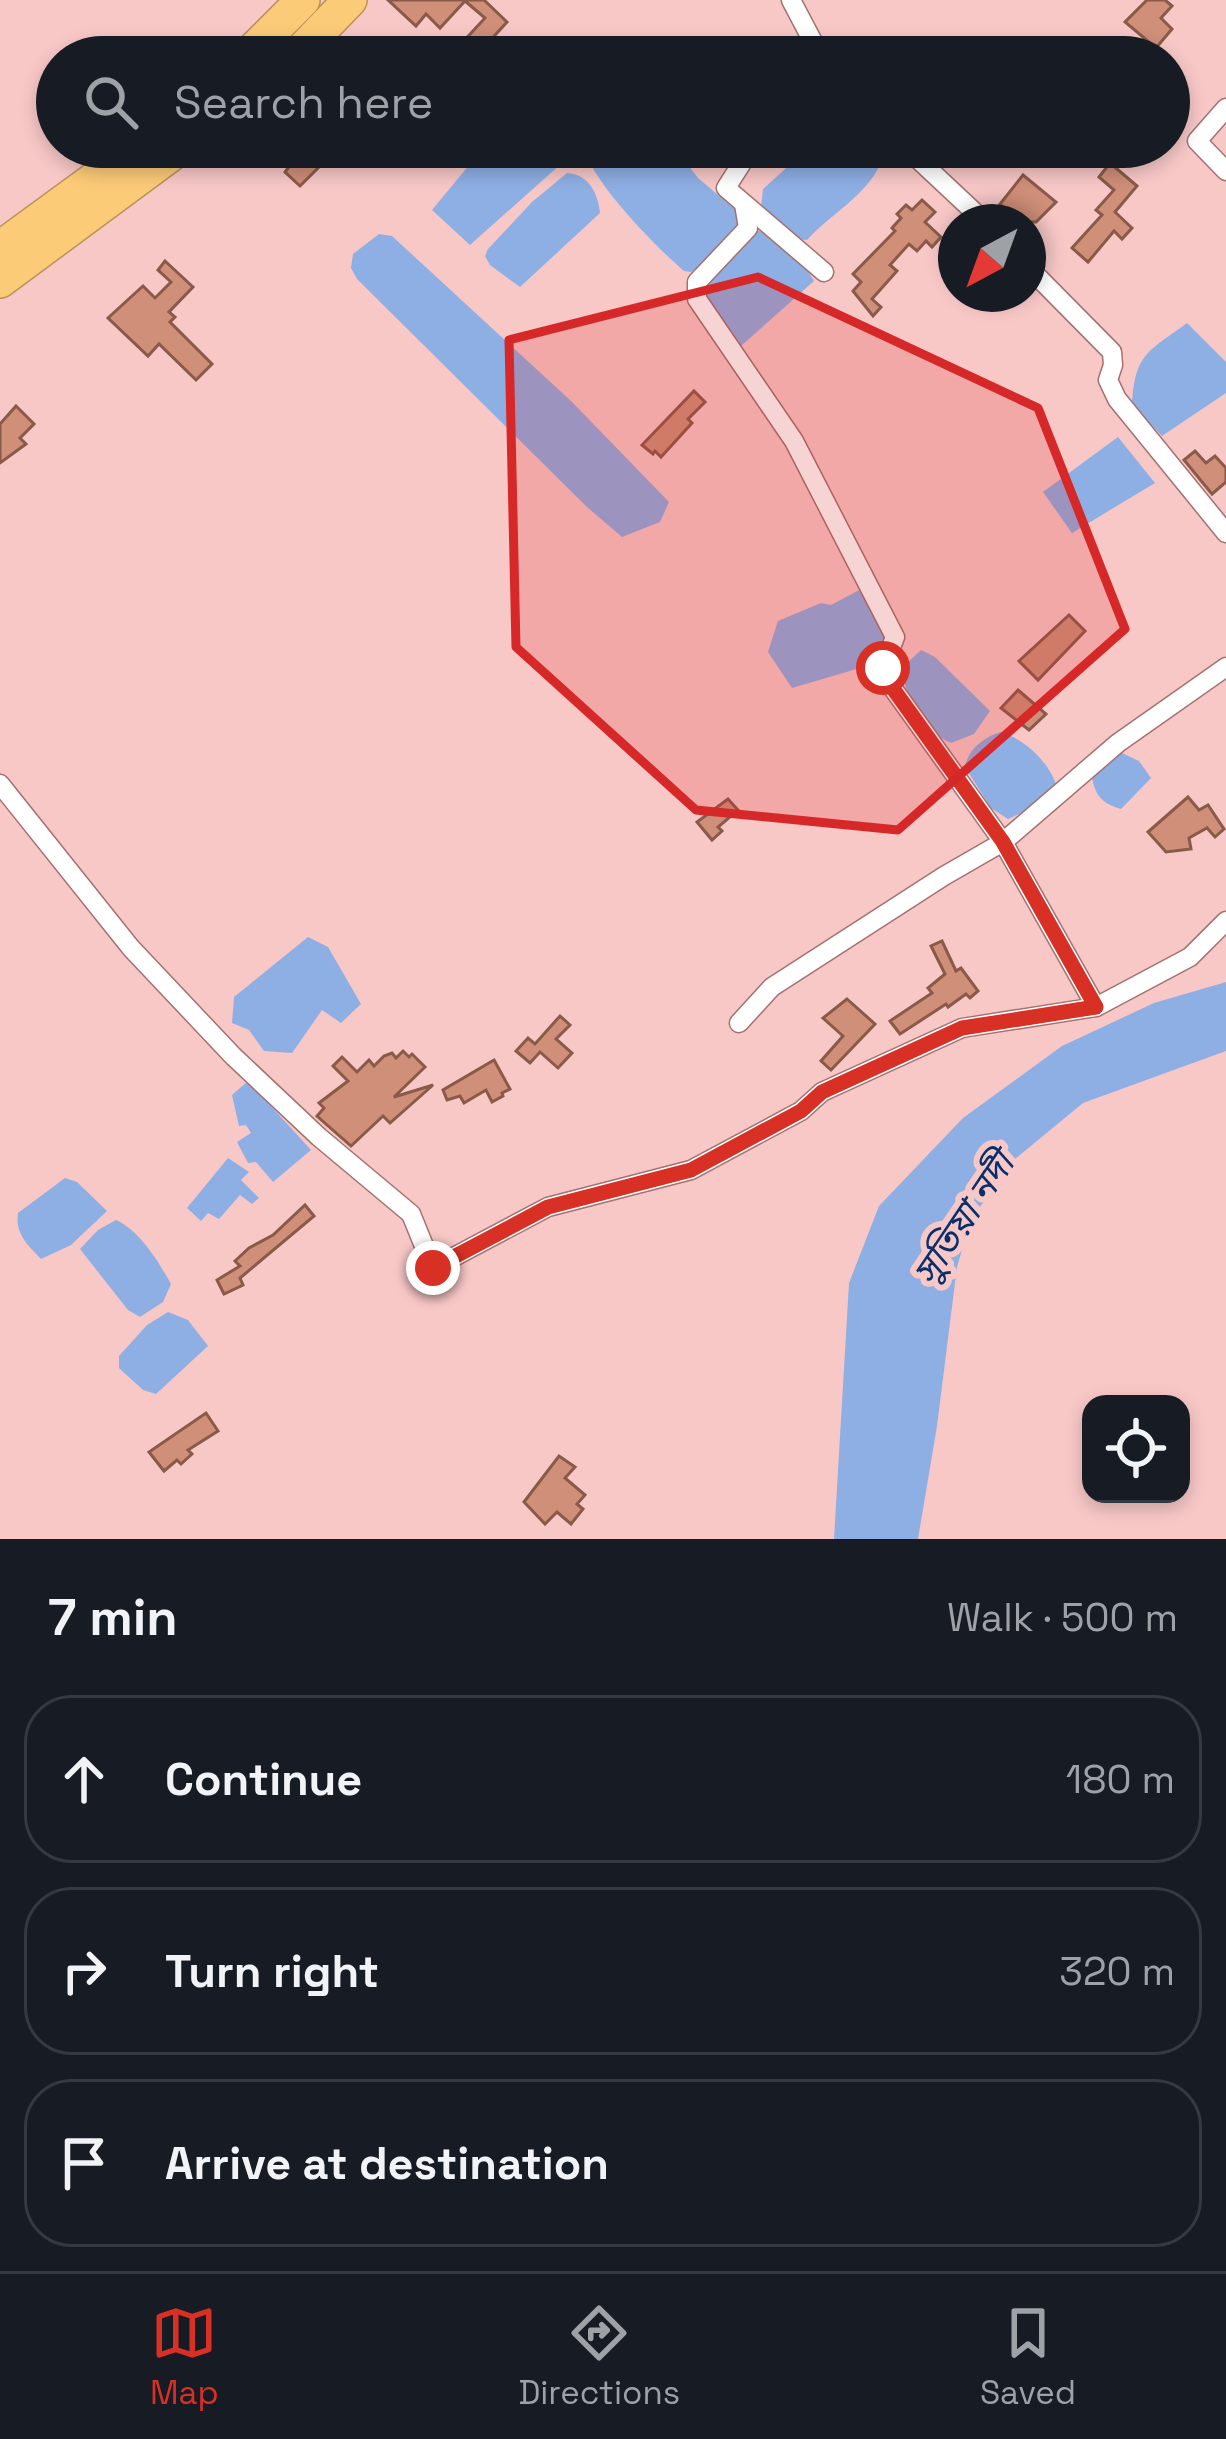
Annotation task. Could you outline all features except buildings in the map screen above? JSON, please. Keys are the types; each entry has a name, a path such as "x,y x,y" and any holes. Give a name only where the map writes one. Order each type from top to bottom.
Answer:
{"highway":[{"path":"267,36 302,0"},
{"path":"315,36 350,0"},
{"path":"5,234 106,168"},
{"path":"0,281 153,168"}],"street":[{"path":"791,0 809,36"},
{"path":"1226,108 1197,141 1226,171"},
{"path":"739,168 726,188 824,272"},
{"path":"927,168 966,204"},
{"path":"744,204 748,228 697,282 697,299 794,441 859,566 895,638 883,668 894,690 1003,842 1096,1007"},
{"path":"1046,285 1112,352 1108,380 1117,399 1226,533"},
{"path":"739,1023 772,987 1003,842 1118,743 1226,667"},
{"path":"0,784 131,948 233,1056 410,1214 433,1268 548,1207 691,1170 801,1111 822,1092 962,1028 1096,1007 1190,957 1226,921"}],"highlighted area":[{"path":"758,277 1038,408 1125,629 898,830 696,810 516,647 509,340"}],"water":[{"path":"467,168 556,168 470,245 432,210"},
{"path":"594,168 690,168 737,211 740,222 712,257 691,272 684,271 607,189"},
{"path":"786,168 878,168 864,188 807,240 797,239 761,208 763,189"},
{"path":"567,173 591,186 600,213 520,287 485,256 532,202"},
{"path":"757,230 790,251 814,281 741,346 718,325 701,293 740,243"},
{"path":"379,234 392,236 571,401 669,502 660,522 622,537 357,279 351,268 353,254"},
{"path":"1187,323 1226,362 1226,393 1162,436 1132,405 1136,374 1153,348"},
{"path":"1118,437 1155,483 1072,533 1043,492"},
{"path":"863,588 892,636 877,663 792,688 768,652 778,621 821,603 831,605"},
{"path":"921,650 935,657 990,711 974,734 951,743 932,731 917,712 902,668"},
{"path":"1001,732 1036,754 1057,788 1033,808 1008,819 991,808 965,767 978,745"},
{"path":"1122,753 1139,761 1151,778 1121,809 1101,798 1092,777 1103,762"},
{"path":"308,937 328,947 361,1004 341,1023 322,1010 292,1053 264,1051 249,1030 232,1023 234,997"},
{"name":"সুতিয়া নদী","path":"1226,982 1226,1051 1083,1103 1015,1159 971,1219 957,1267 918,1539 834,1539 849,1283 879,1206 963,1118 1062,1046 1154,1003"},
{"path":"248,1081 311,1150 273,1182 256,1162 248,1163 237,1142 251,1133 246,1125 239,1126 232,1095"},
{"path":"228,1158 249,1172 241,1180 259,1198 252,1204 240,1195 219,1219 208,1213 201,1221 187,1208"},
{"path":"65,1178 77,1182 107,1211 71,1245 41,1259 20,1233 18,1213"},
{"path":"116,1220 141,1239 171,1284 163,1302 140,1317 128,1310 80,1249"},
{"path":"168,1312 188,1320 208,1346 156,1394 143,1390 119,1368 119,1356 147,1325"}],"route":[{"path":"433,1268 548,1207 691,1170 801,1111 822,1092 962,1028 1096,1007 1003,842 883,668"}]}
